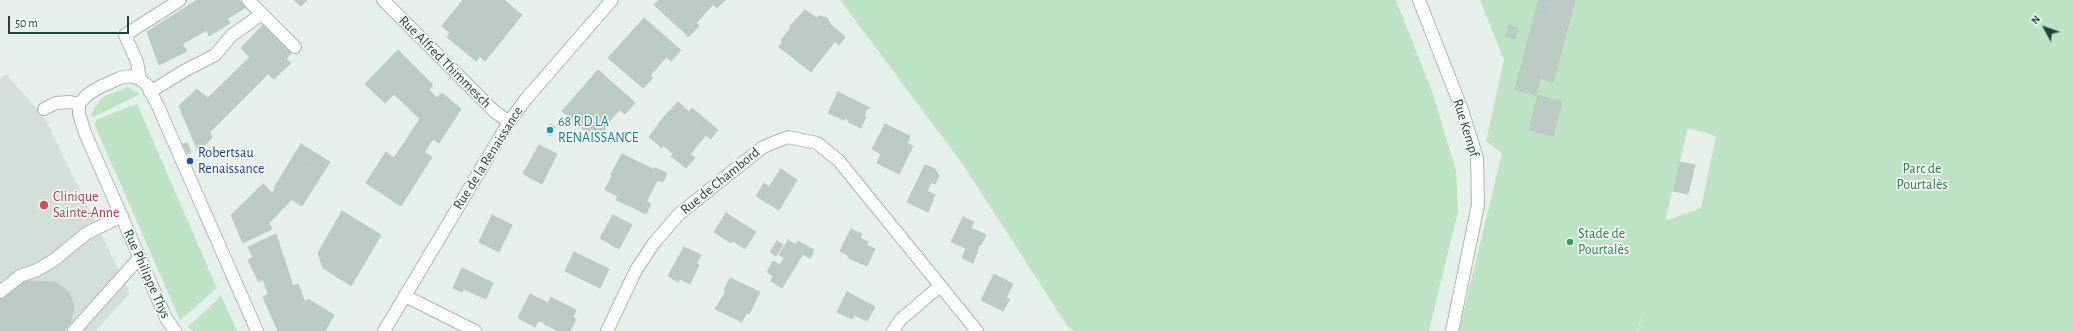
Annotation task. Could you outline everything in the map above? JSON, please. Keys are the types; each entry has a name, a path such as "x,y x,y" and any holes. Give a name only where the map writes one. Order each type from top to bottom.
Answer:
{"street":[{"path":"180,0 125,35 137,62 140,79 150,92 257,331"},
{"path":"248,0 295,47"},
{"name":"Rue Alfred Thimmesch","path":"383,0 494,111 509,122"},
{"name":"Rue de la Renaissance","path":"384,331 509,122 526,99 612,0"},
{"name":"Rue Kempf","path":"1419,0 1462,110 1477,158 1478,205 1452,331"},
{"path":"150,92 184,71 215,55 232,35 262,14"},
{"path":"44,109 63,102 79,104 87,95 106,84 130,76 140,79"},
{"name":"Rue Philippe Thys","path":"79,104 79,114 85,133 166,318 174,331"},
{"name":"Rue de Chambord","path":"607,331 636,270 654,243 679,214 763,147 788,137 817,143 839,161 977,331"},
{"path":"0,292 20,276 37,270 54,260 87,233 122,216"},
{"path":"74,331 140,257"},
{"path":"893,331 900,320 940,286"},
{"path":"405,296 475,331"}],"shaded area":[{"name":"Clinique Sainte-Anne","path":"6,74 44,117 130,293 96,331 0,331 0,79"}],"green space":[{"path":"840,0 1396,0 1433,94 1456,171 1458,211 1429,331 1075,331 1068,327 962,163"},
{"name":"Parc de Pourtalès","path":"1480,0 2073,0 2073,331 1638,331 1643,310 1637,331 1459,331 1502,153 1486,141 1504,60","holes":["1688,128 1716,136 1701,208 1665,221"]},
{"path":"128,87 140,94 96,116 91,116 94,108 103,97"},
{"path":"137,104 217,288 180,320 95,126 96,120"},
{"path":"221,296 237,331 193,331 188,327"}],"building":[{"path":"197,0 239,0 246,7 227,19 230,23 209,36 207,30 182,44 187,51 159,65 147,32"},
{"path":"294,0 307,0 301,6"},
{"path":"463,0 504,0 522,15 485,61 480,56 476,61 447,37 450,33 442,26"},
{"path":"659,0 717,0 686,34 654,5"},
{"path":"717,0 725,0 717,8 713,4"},
{"path":"1539,0 1575,0 1553,82 1540,78 1536,95 1515,89 1536,11 1546,14 1547,8 1537,5"},
{"path":"1537,5 1547,8 1546,14 1536,11"},
{"path":"805,10 817,18 819,16 827,18 831,25 829,28 839,36 811,72 779,47 783,41 781,40 790,29 790,26"},
{"path":"644,18 676,46 641,86 608,58"},
{"path":"696,23 699,26 688,37 686,34"},
{"path":"263,25 292,52 286,59 291,63 274,79 268,74 210,132 212,138 198,151 179,106 197,89 207,98 211,95 250,57 241,48"},
{"path":"831,25 845,37 839,45 834,41 839,36 829,28"},
{"path":"1509,25 1518,28 1515,39 1506,36"},
{"path":"676,46 681,50 671,61 667,57"},
{"path":"398,50 433,85 429,90 437,98 442,93 461,109 439,143 433,139 424,152 432,157 401,206 366,183 386,152 394,158 420,119 394,94 385,103 365,84"},
{"path":"598,70 630,98 594,139 562,111"},
{"path":"650,76 653,78 643,88 641,86"},
{"path":"838,92 870,108 867,108 864,116 866,117 861,128 848,122 849,120 845,118 844,120 828,113"},
{"path":"1538,95 1562,102 1553,136 1529,130"},
{"path":"630,98 635,103 625,114 620,110"},
{"path":"678,102 689,112 692,108 704,118 701,122 711,129 686,159 653,132 663,118"},
{"path":"704,118 718,130 711,139 706,135 711,129 701,122"},
{"name":"68 R D LA RENAISSANCE","path":"550,124 555,127 551,136 546,133"},
{"path":"885,124 910,136 907,143 913,146 899,174 877,163 881,154 872,149"},
{"path":"604,128 607,131 597,142 594,139"},
{"path":"653,132 686,159 690,154 695,158 686,168 671,156 673,154 663,145 662,148 649,137"},
{"path":"187,143 191,152 188,154 183,144"},
{"path":"301,144 330,162 323,173 294,155"},
{"path":"539,145 557,154 542,184 523,174"},
{"path":"622,154 661,173 643,208 632,203 630,206 616,200 618,196 605,190 612,176 611,174"},
{"path":"294,155 323,173 302,206 274,188"},
{"path":"1680,162 1695,165 1688,194 1673,191"},
{"path":"925,165 935,169 939,176 935,184 931,182 927,191 935,195 928,212 907,202"},
{"path":"655,168 667,173 663,182 657,180 661,173 654,170"},
{"path":"781,169 797,180 779,210 756,196 764,183 769,187"},
{"path":"263,184 272,193 275,189 292,199 269,223 272,229 243,243 231,215"},
{"path":"647,202 651,204 646,214 630,206 632,203 643,208"},
{"path":"342,211 381,235 351,286 323,268 318,253"},
{"path":"726,213 756,232 745,249 733,241 731,243 714,232"},
{"path":"492,215 512,225 499,252 479,242"},
{"path":"613,215 632,225 619,249 600,238"},
{"path":"963,217 974,222 971,228 986,235 981,245 980,244 973,263 962,258 966,248 951,242"},
{"path":"851,229 862,234 860,238 868,242 867,245 875,249 867,266 848,258 849,256 840,251"},
{"path":"276,234 293,286 298,284 305,303 308,299 334,315 325,331 278,331 263,297 268,294 263,279 259,282 248,260 253,257 248,247"},
{"path":"788,240 796,245 798,241 814,250 810,258 803,254 782,288 771,281 773,276 767,272 773,261 780,265 784,258 779,255"},
{"path":"777,241 783,245 776,256 770,252"},
{"path":"684,247 701,255 696,264 699,265 690,284 680,279 678,282 668,276"},
{"path":"574,252 609,269 600,288 565,271"},
{"path":"462,268 493,283 486,299 464,289 462,292 453,288"},
{"path":"994,274 1013,284 1006,298 1010,299 1003,311 981,300"},
{"path":"730,278 760,292 749,314 746,313 742,322 715,309 726,291 724,290"},
{"path":"25,281 55,282 69,292 74,306 71,321 64,331 0,331 0,300 13,287"},
{"path":"847,292 875,307 867,321 854,315 852,319 837,312"},
{"path":"530,294 548,303 551,297 556,300 544,322 538,321 535,327 518,318"},
{"path":"556,300 576,310 573,317 576,319 570,331 559,331 544,324"}],"place":[{"name":"68 R D LA RENAISSANCE","path":"550,130"},
{"name":"Robertsau Renaissance","path":"190,161"},
{"name":"Clinique Sainte-Anne","path":"44,205"},
{"name":"Stade de Pourtalès","path":"1570,242"}]}
